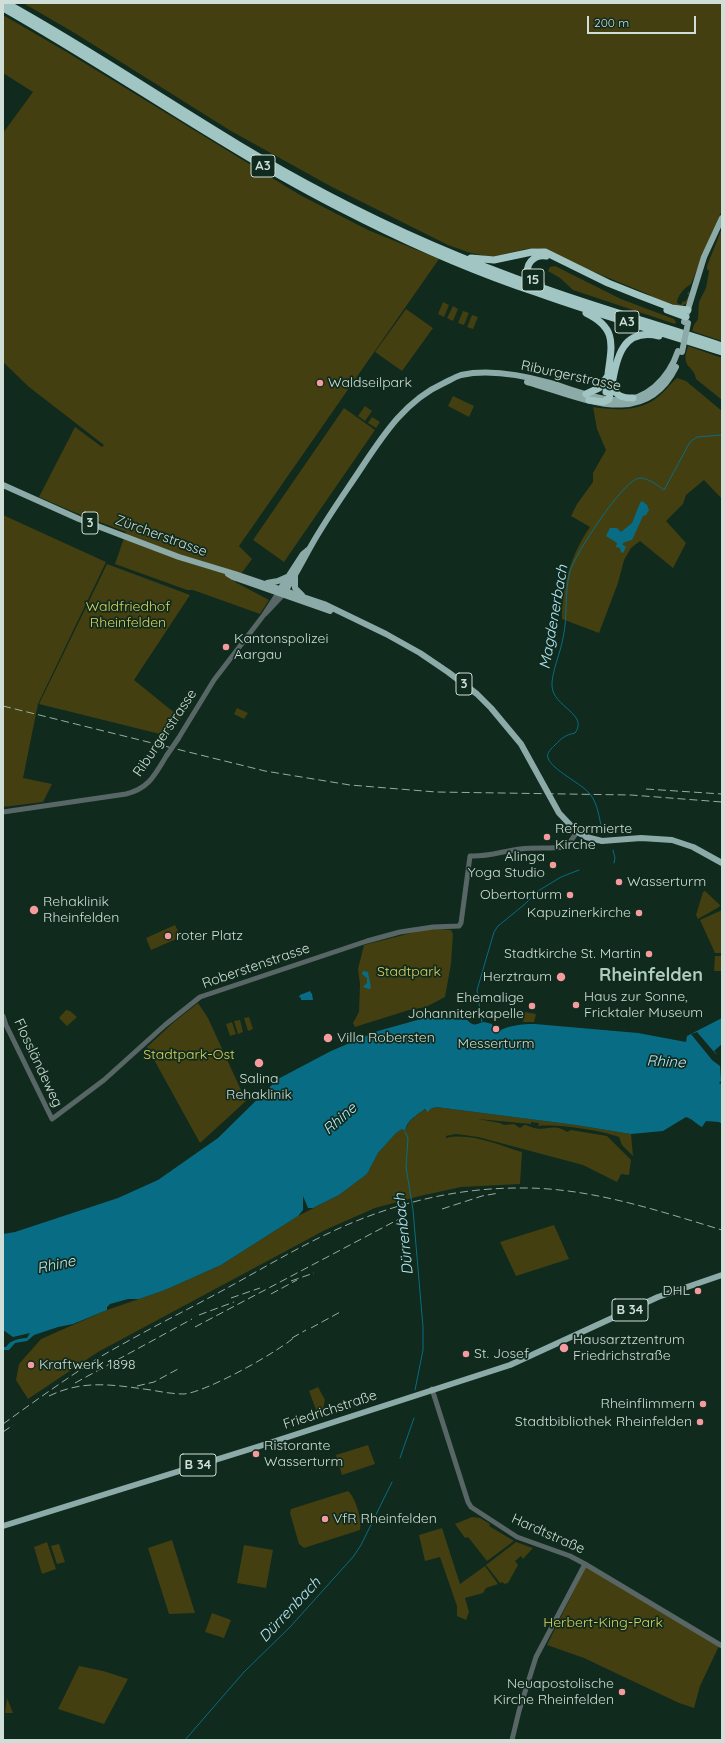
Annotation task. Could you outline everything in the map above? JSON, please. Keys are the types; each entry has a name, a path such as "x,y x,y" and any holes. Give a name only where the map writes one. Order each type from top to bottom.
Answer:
{"highway":[{"name":"A3","path":"6,3 65,37 212,129 286,172 368,216 453,254 576,300 722,346"},
{"name":"A3","path":"3,8 250,159 322,199 391,234 450,260 566,303 722,352"},
{"path":"453,254 489,260 502,259 532,252 545,252 614,285 672,308 687,317"},
{"name":"15","path":"576,300 541,285 529,275 529,264 534,258 544,256 554,259 630,296 687,317"},
{"path":"566,303 597,319 604,326 610,338 612,354 608,375 606,401"},
{"path":"606,401 612,386 620,353 631,338 639,335 650,334 689,341"},
{"path":"588,397 599,388 608,375"},
{"path":"612,386 618,395 632,398"},
{"path":"588,397 606,401"}],"main road":[{"name":"Riburgerstrasse","path":"606,401 630,404 651,397 666,384 675,367 680,351 687,317 704,258 722,218"},
{"name":"Riburgerstrasse","path":"606,401 632,398 648,391 657,386 675,367"},
{"name":"Riburgerstrasse","path":"281,592 295,576 310,547 392,424 404,410 426,392 446,382 476,376 509,378 588,397"},
{"name":"Zürcherstrasse","path":"3,486 78,519 180,557 264,583 281,592 305,597 381,631 409,646 448,672 477,694 491,708 516,737 558,811 577,832"},
{"name":"Riburgerstrasse","path":"281,592 288,576 303,554 310,547"},
{"name":"Zürcherstrasse","path":"223,571 234,577 338,612"},
{"path":"264,583 278,582 288,576"},
{"path":"295,576 295,588 305,597"},
{"name":"3","path":"577,832 592,839 602,841 641,838 672,840 693,847 722,863"},
{"name":"Friedrichstraße","path":"3,1526 260,1446 432,1389 510,1365 658,1297 721,1275"}],"street":[{"name":"Riburgerstrasse","path":"3,812 126,794 138,790 152,779 214,680 281,592"},
{"name":"Roberstenstrasse","path":"52,1119 104,1080 165,1025 200,998 367,941 407,931 434,927 459,926 461,924 470,856 491,856 517,849 564,847 577,832"},
{"name":"Flossländeweg","path":"3,1016 8,1030 52,1119"},
{"name":"Hardtstraße","path":"432,1389 471,1507 478,1513 518,1537 570,1556 585,1564 722,1646"},
{"path":"512,1740 519,1711 536,1657 585,1564"}],"green space":[{"path":"23,3 722,3 722,210 691,284 683,290 678,298 677,303 681,305 683,301 685,302 689,295 688,302 682,306 649,297 650,295 539,248 526,249 491,257 471,253 448,245 332,187 231,131 73,32"},
{"path":"3,15 65,51 300,195 368,230 439,259 239,546 252,559 235,582 269,600 260,614 115,564 126,532 39,497 75,427 102,447 104,445 29,387 3,362 3,133 33,92 3,73"},
{"path":"722,228 722,341 692,331 698,319 699,302 706,288 709,271 707,266"},
{"path":"555,266 621,299 674,319 676,322 675,324 573,290 560,278 548,271 550,267"},
{"path":"443,302 449,305 444,317 438,314"},
{"path":"453,306 458,309 453,321 447,318"},
{"path":"406,309 433,328 402,371 375,352"},
{"path":"463,311 469,313 464,325 458,323"},
{"path":"472,315 478,317 473,329 467,327"},
{"path":"688,346 722,358 722,400 696,379 695,374 686,363"},
{"path":"677,378 686,381 722,411 722,499 704,480 686,495 683,504 666,521 686,543 673,568 640,541 631,548 624,560 618,583 599,633 562,619 562,607 569,571 583,537 590,527 571,516 577,504 593,482 593,473 606,450 597,429 593,407 624,409 639,407 657,398"},
{"path":"453,396 474,406 469,417 448,406"},
{"path":"365,406 372,411 365,421 358,416"},
{"path":"344,408 375,430 284,562 253,540"},
{"path":"372,417 380,422 376,428 368,423"},
{"path":"3,515 106,562 38,704 23,778 52,784 43,802 3,807"},
{"name":"Waldfriedhof Rheinfelden","path":"107,564 190,595 134,680 181,718 168,736 39,704"},
{"path":"237,708 248,713 244,719 234,714"},
{"path":"705,891 720,905 698,919 696,915 703,892"},
{"path":"722,910 722,953 715,953 700,920"},
{"name":"roter Platz","path":"175,925 181,937 151,950 146,938"},
{"name":"Stadtpark","path":"431,928 451,930 453,934 451,964 445,997 426,1007 409,1010 355,1027 353,1023 359,1012 360,984 358,969 364,945"},
{"path":"715,956 722,956 722,971 714,971"},
{"name":"Stadtpark-Ost","path":"198,1003 208,1018 246,1101 200,1143 147,1047 174,1022"},
{"path":"66,1010 70,1011 77,1017 67,1026 59,1018"},
{"path":"525,1012 536,1014 534,1022 523,1022"},
{"path":"249,1017 253,1029 248,1031 244,1018"},
{"path":"240,1020 243,1032 238,1034 234,1021"},
{"path":"232,1022 236,1034 230,1036 226,1024"},
{"path":"436,1107 576,1125 631,1134 633,1156 622,1145 619,1137 600,1132 578,1128 538,1126 539,1123 531,1122 531,1124 478,1119 504,1125 514,1124 520,1128 527,1125 539,1129 559,1128 567,1132 571,1130 607,1136 631,1160 629,1175 621,1174 617,1182 583,1165 478,1137 456,1134 446,1136 446,1138 475,1138 522,1152 520,1184 461,1187 375,1208 325,1230 98,1352 28,1399 16,1380 19,1364 41,1339 107,1310 165,1290 221,1265 298,1216 339,1195 367,1174 378,1153 396,1133 402,1129 405,1131 415,1116 424,1110"},
{"path":"554,1225 569,1259 516,1276 500,1242"},
{"path":"318,1387 325,1400 322,1414 318,1415 309,1391"},
{"path":"368,1445 375,1464 342,1475 336,1455"},
{"name":"VfR Rheinfelden","path":"348,1491 354,1499 358,1509 360,1530 304,1548 299,1544 290,1513 291,1509"},
{"path":"472,1517 480,1518 490,1524 489,1526 514,1541 487,1561 468,1537 465,1538 455,1524"},
{"path":"442,1528 460,1584 485,1566 498,1584 486,1588 483,1593 465,1598 469,1612 466,1620 457,1616 457,1606 440,1557 425,1561 419,1535"},
{"path":"172,1540 195,1613 169,1614 148,1548"},
{"path":"47,1542 56,1569 42,1574 34,1547"},
{"path":"516,1542 533,1548 523,1559 521,1556 515,1561 518,1565 508,1583 500,1583 486,1565"},
{"path":"59,1544 65,1562 57,1564 51,1546"},
{"path":"244,1545 273,1550 266,1588 237,1583"},
{"name":"Herbert-King-Park","path":"586,1566 719,1646 700,1686 694,1708 679,1703 584,1658 547,1645"},
{"path":"212,1613 231,1620 224,1638 205,1632"},
{"path":"79,1666 103,1671 128,1679 104,1724 58,1709"},
{"path":"7,1698 13,1713 5,1713"}],"water":[{"path":"642,501 647,505 649,510 646,515 643,516 632,540 622,544 626,547 623,553 621,552 620,548 616,547 617,543 606,536 610,528 617,528 621,532 632,523"},
{"path":"363,971 368,972 371,988 369,989 363,987 367,983 367,978 362,974"},
{"path":"310,991 313,1000 301,1000 299,997 300,995"},
{"name":"Rhine","path":"428,1017 467,1020 473,1024 484,1022 492,1024 493,1029 497,1032 515,1025 535,1024 638,1033 686,1042 687,1036 722,1018 722,1044 714,1051 722,1060 722,1124 719,1122 706,1121 702,1127 686,1117 663,1131 631,1134 576,1125 436,1107 430,1109 428,1112 425,1109 407,1124 405,1131 402,1129 396,1133 378,1153 367,1174 339,1195 313,1208 308,1208 303,1196 303,1210 298,1216 221,1265 165,1290 139,1299 128,1299 110,1304 107,1307 107,1310 73,1324 34,1335 27,1341 15,1343 9,1350 3,1350 3,1347 6,1347 13,1341 27,1338 30,1333 13,1337 3,1330 3,1234 15,1232 118,1198 158,1180 218,1138 278,1079 331,1051 378,1031"}],"pier":[{"path":"697,1032 715,1053 722,1058 722,1096 721,1084 719,1083 721,1081 720,1066 712,1060 691,1034"}],"waterway":[{"name":"Magdenerbach","path":"602,829 597,807 590,794 555,767 548,758 548,754 557,743 566,736 575,733 578,726 574,715 558,700 552,686 553,675 562,643 570,571 600,519 632,482 643,478 653,482 664,490 690,442 697,437 722,435"},
{"name":"Magdenerbach","path":"613,850 615,858 614,863"},
{"name":"Magdenerbach","path":"482,1023 477,990 494,932 498,926 525,904 538,891 561,877 579,870"},
{"name":"Dürrenbach","path":"405,1132 408,1138 406,1167 413,1210 423,1327 423,1350 415,1390"},
{"name":"Dürrenbach","path":"400,1458 414,1418"},
{"name":"Dürrenbach","path":"185,1740 244,1672 290,1627 353,1557 361,1545 392,1482"}],"railway":[{"path":"3,706 265,771 350,785 436,792 631,795 722,802"},
{"path":"646,789 722,794"},
{"path":"3,1424 63,1381 129,1340 301,1247 351,1223 397,1206 469,1191 519,1188 545,1189 571,1191 622,1201 722,1230"},
{"path":"442,1209 482,1196 499,1193"},
{"path":"195,1327 401,1218"},
{"path":"291,1281 314,1273"},
{"path":"271,1294 297,1280"},
{"path":"231,1298 260,1288"},
{"path":"199,1315 234,1302"},
{"path":"311,1328 342,1311"},
{"path":"75,1383 192,1319"},
{"path":"292,1338 306,1330"},
{"path":"49,1396 74,1387 87,1385 124,1386 176,1394 195,1392 243,1370 275,1351 297,1335"},
{"path":"137,1386 154,1382 178,1369"},
{"path":"3,1432 13,1425"}],"place":[{"name":"Waldseilpark","path":"320,383"},
{"name":"Kantonspolizei Aargau","path":"226,647"},
{"name":"Reformierte Kirche","path":"547,837"},
{"name":"Alinga Yoga Studio","path":"553,865"},
{"name":"Wasserturm","path":"619,882"},
{"name":"Obertorturm","path":"570,895"},
{"name":"Rehaklinik Rheinfelden","path":"34,910"},
{"name":"Kapuzinerkirche","path":"639,913"},
{"name":"roter Platz","path":"168,936"},
{"name":"Stadtkirche St. Martin","path":"649,954"},
{"name":"Herztraum","path":"561,977"},
{"name":"Haus zur Sonne, Fricktaler Museum","path":"576,1005"},
{"name":"Ehemalige Johanniterkapelle","path":"532,1006"},
{"name":"Messerturm","path":"496,1029"},
{"name":"Villa Robersten","path":"328,1038"},
{"name":"Salina Rehaklinik","path":"259,1063"},
{"name":"DHL","path":"698,1291"},
{"name":"Hausarztzentrum Friedrichstraße","path":"564,1348"},
{"name":"St. Josef","path":"466,1354"},
{"name":"Kraftwerk 1898","path":"31,1365"},
{"name":"Rheinflimmern","path":"703,1404"},
{"name":"Stadtbibliothek Rheinfelden","path":"700,1422"},
{"name":"Ristorante Wasserturm","path":"256,1454"},
{"name":"VfR Rheinfelden","path":"325,1519"},
{"name":"Neuapostolische Kirche Rheinfelden","path":"622,1692"}],"district":[{"name":"Rheinfelden","path":"651,976"}]}
